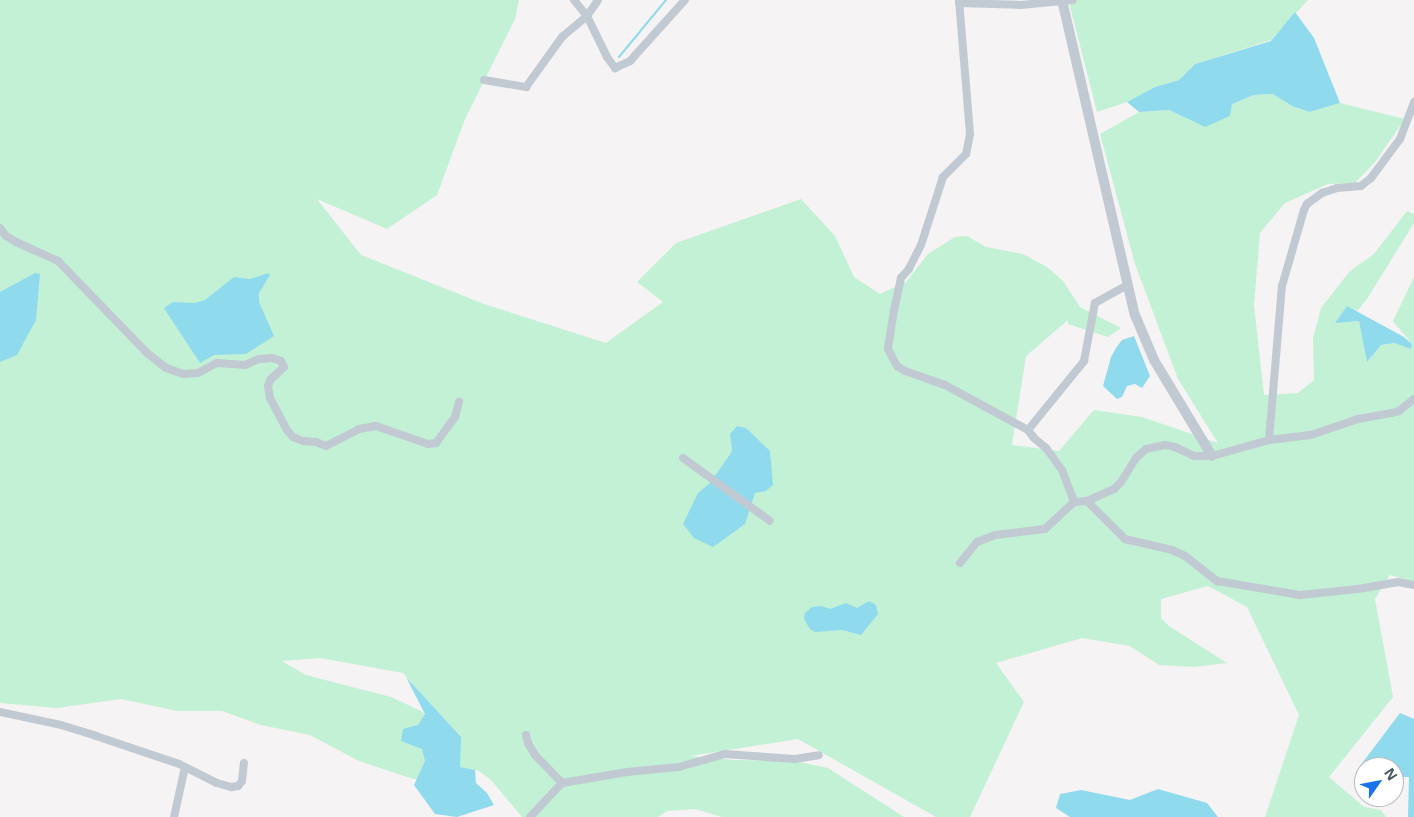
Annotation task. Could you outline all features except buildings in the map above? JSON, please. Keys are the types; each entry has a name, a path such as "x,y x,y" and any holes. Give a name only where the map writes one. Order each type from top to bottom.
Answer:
{"street":[{"path":"574,0 587,16 607,57 615,68 630,61 685,0"},
{"path":"484,80 526,87 562,37 587,16 598,0"},
{"path":"1073,0 1020,6 959,2 970,134 966,154 943,177 921,245 909,269 901,278 888,349 901,369 945,385 1028,430 1046,448 1062,470 1074,502"},
{"path":"1062,1 1135,315 1154,360 1212,456"},
{"path":"1269,440 1282,286 1304,210 1307,204 1322,193 1337,188 1361,186 1371,178 1400,139 1414,102"},
{"path":"0,228 6,236 16,242 58,261 87,289 120,327 166,368 183,374 198,373 217,364 245,365 259,359 272,358 281,361 284,367 270,380 268,386 270,398 287,430 293,437 326,446 360,429 376,426 428,444 436,443 455,417 459,402"},
{"path":"1028,430 1084,361 1095,303 1128,285"},
{"path":"960,563 978,542 995,535 1045,529 1074,502 1087,502 1114,489 1122,482 1136,458 1146,449 1165,445 1194,456 1212,456 1269,440 1311,435 1358,419 1392,413 1399,411 1414,400"},
{"path":"683,458 770,521"},
{"path":"1087,502 1125,539 1172,550 1185,556 1217,581 1300,595 1358,589 1398,582 1414,585"},
{"path":"0,712 61,725 185,767 231,787 238,786 242,781 244,763"},
{"path":"526,735 528,743 535,754 562,783"},
{"path":"530,817 562,783 627,772 679,767 725,754 795,759 819,754"},
{"path":"174,817 185,767"}],"green space":[{"path":"0,0 519,0 515,19 465,119 437,195 387,229 317,199 361,255 484,304 606,343 663,302 637,282 676,243 801,199 835,236 854,277 880,294 906,282 928,254 955,237 967,236 986,247 1023,254 1047,267 1063,281 1080,307 1121,328 1108,337 1068,324 1068,320 1026,356 1012,445 1059,451 1094,410 1142,417 1218,443 1178,379 1135,264 1100,134 1139,112 1169,110 1205,127 1232,104 1254,95 1273,94 1292,106 1308,112 1340,103 1405,119 1375,162 1355,183 1328,184 1285,203 1260,233 1254,305 1264,395 1298,393 1314,380 1313,338 1321,308 1350,271 1374,254 1407,211 1414,214 1414,223 1367,299 1357,311 1347,307 1351,322 1359,321 1368,361 1381,345 1395,343 1412,344 1393,321 1414,277 1414,582 1390,575 1375,599 1393,697 1329,777 1354,798 1354,807 1381,810 1386,817 1265,817 1299,715 1247,607 1208,586 1161,599 1161,618 1169,626 1227,663 1194,667 1159,665 1130,646 1082,638 996,663 1024,702 970,817 936,817 798,739 690,756 735,760 794,761 828,768 904,817 722,817 695,809 667,811 658,817 522,817 491,780 479,771 460,767 442,779 413,779 359,761 310,735 261,725 222,711 177,711 121,699 57,708 0,703","holes":["320,658 403,673 461,738 451,737 421,711 391,697 306,675 282,661"]},
{"path":"1071,0 1308,0 1271,40 1195,64 1179,80 1155,87 1127,102 1097,112 1070,6"}],"water":[{"path":"1295,12 1314,38 1340,103 1309,112 1292,106 1273,94 1254,95 1232,104 1230,116 1205,127 1169,110 1139,112 1127,102 1155,87 1179,80 1195,64 1271,41"},
{"path":"35,273 40,274 36,320 17,355 0,362 0,292"},
{"path":"268,273 270,275 259,293 259,302 274,336 246,354 214,355 200,363 164,308 173,302 195,303 205,300 234,277 250,279"},
{"path":"1347,306 1404,337 1412,344 1411,349 1395,343 1381,345 1367,362 1359,321 1335,323"},
{"path":"1134,336 1150,376 1142,388 1135,384 1127,386 1122,397 1117,399 1103,386 1111,357 1116,348 1122,340"},
{"path":"737,426 746,428 770,451 773,485 766,491 755,493 745,524 713,547 694,538 683,524 698,493 710,483 731,453 730,434"},
{"path":"869,601 876,605 878,614 861,635 842,630 815,632 810,629 804,619 805,613 812,607 822,606 830,609 846,603 857,608"},
{"path":"406,677 461,737 460,767 475,770 476,783 487,793 494,805 457,817 435,814 414,785 425,761 422,749 401,741 403,729 418,725 425,714"},
{"path":"1400,713 1414,719 1414,817 1408,817 1409,777 1404,777 1404,757 1367,757"},
{"path":"1158,789 1207,803 1218,817 1070,817 1056,808 1060,794 1081,790 1130,800"}],"waterway":[{"path":"619,57 666,0"}]}
